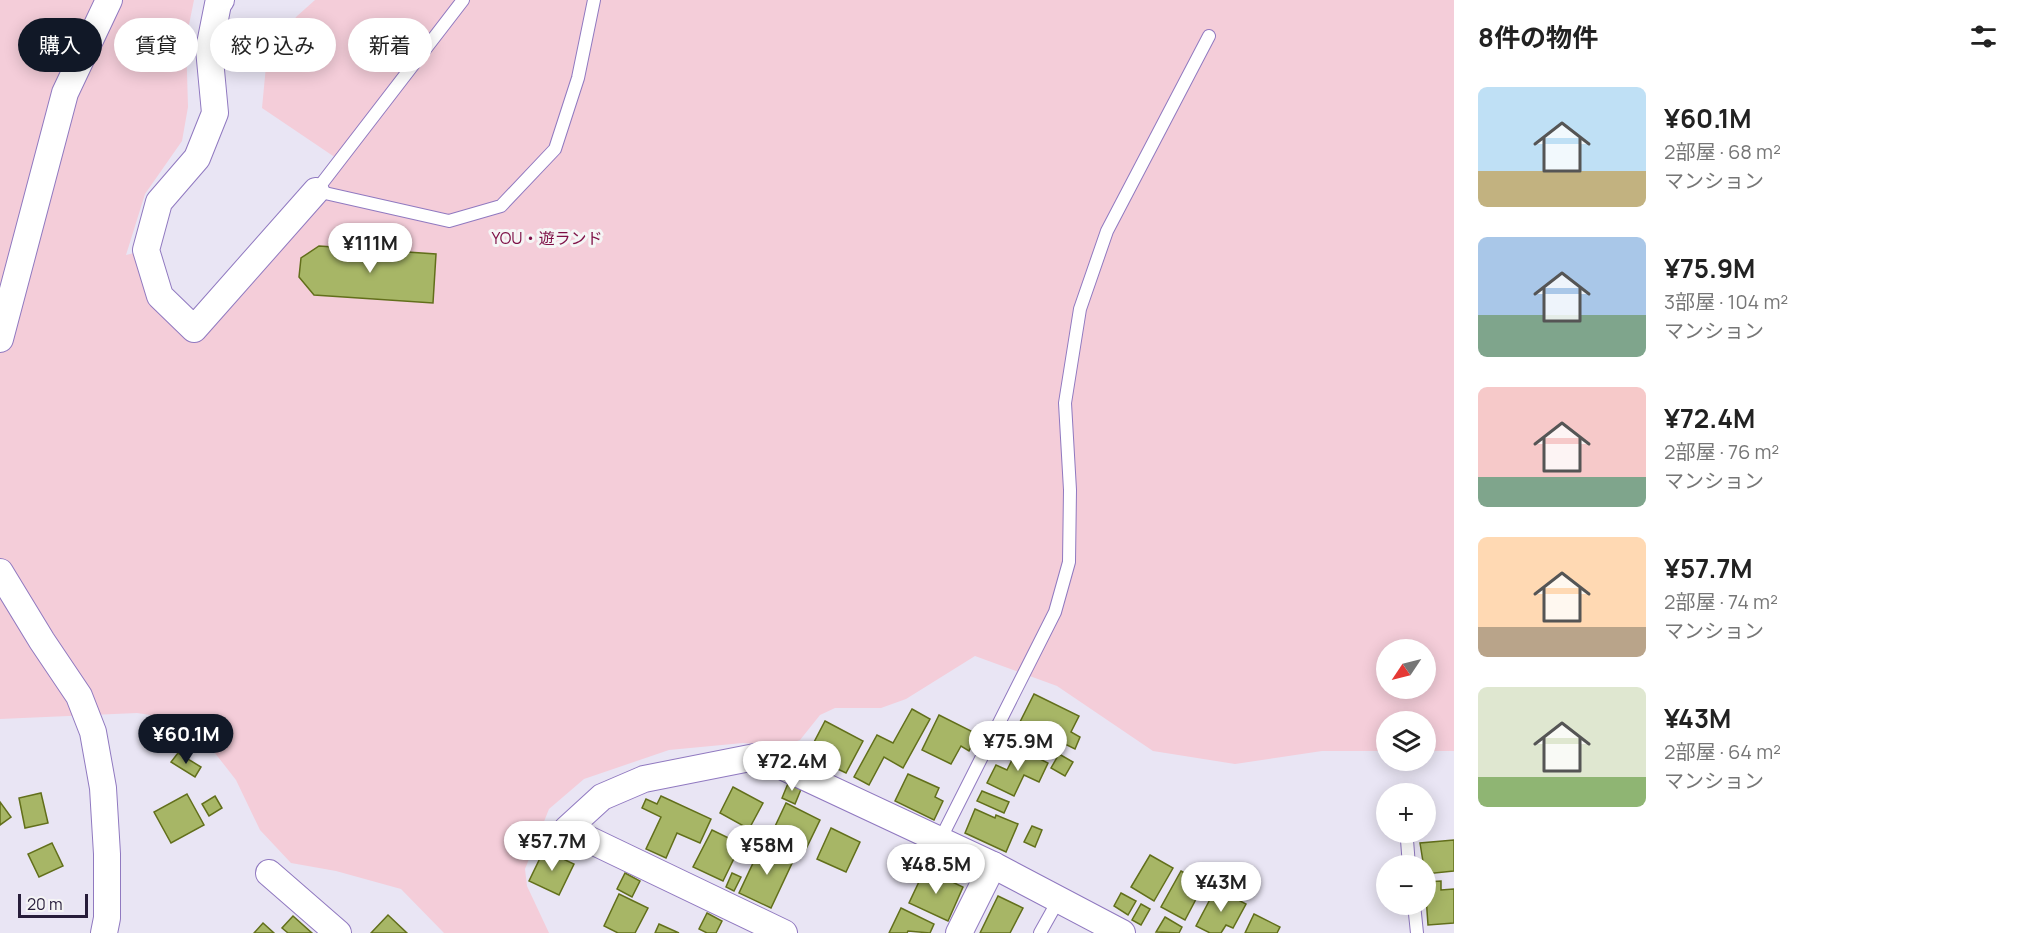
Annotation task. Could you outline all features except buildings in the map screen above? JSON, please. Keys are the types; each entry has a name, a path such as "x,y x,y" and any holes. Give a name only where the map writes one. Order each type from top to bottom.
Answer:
{"street":[{"path":"0,339 65,93 109,0"},
{"path":"221,0 218,4 209,49 215,113 197,158 159,202 146,250 160,296 194,329 316,190"},
{"path":"0,572 79,696 93,732 103,788 107,854 107,918 104,933"},
{"path":"784,933 567,829 602,797 644,779 760,756 993,865 1122,933"},
{"path":"959,933 993,865"},
{"path":"269,873 338,933"}],"lane":[{"path":"463,0 316,190 449,221 501,206 555,149 578,78 594,0"},
{"path":"939,840 1055,612 1069,562 1070,490 1065,403 1080,309 1107,231 1209,36"},
{"path":"1041,933 1059,899"},
{"path":"1415,915 1417,933"}],"green space":[{"name":"YOU・遊ランド","path":"0,0 194,0 190,18 114,18 114,72 187,72 188,107 182,141 145,194 126,255 146,250 194,329 339,160 262,108 265,72 336,72 336,18 295,18 315,0 1454,0 1454,751 1436,751 1436,711 1376,711 1376,751 1322,751 1235,764 1153,751 1057,686 975,656 906,699 881,708 835,708 820,715 800,740 783,746 743,743 669,750 584,779 549,809 525,869 527,886 549,933 444,933 401,889 336,871 291,863 260,830 236,780 190,721 137,713 0,719"}]}
